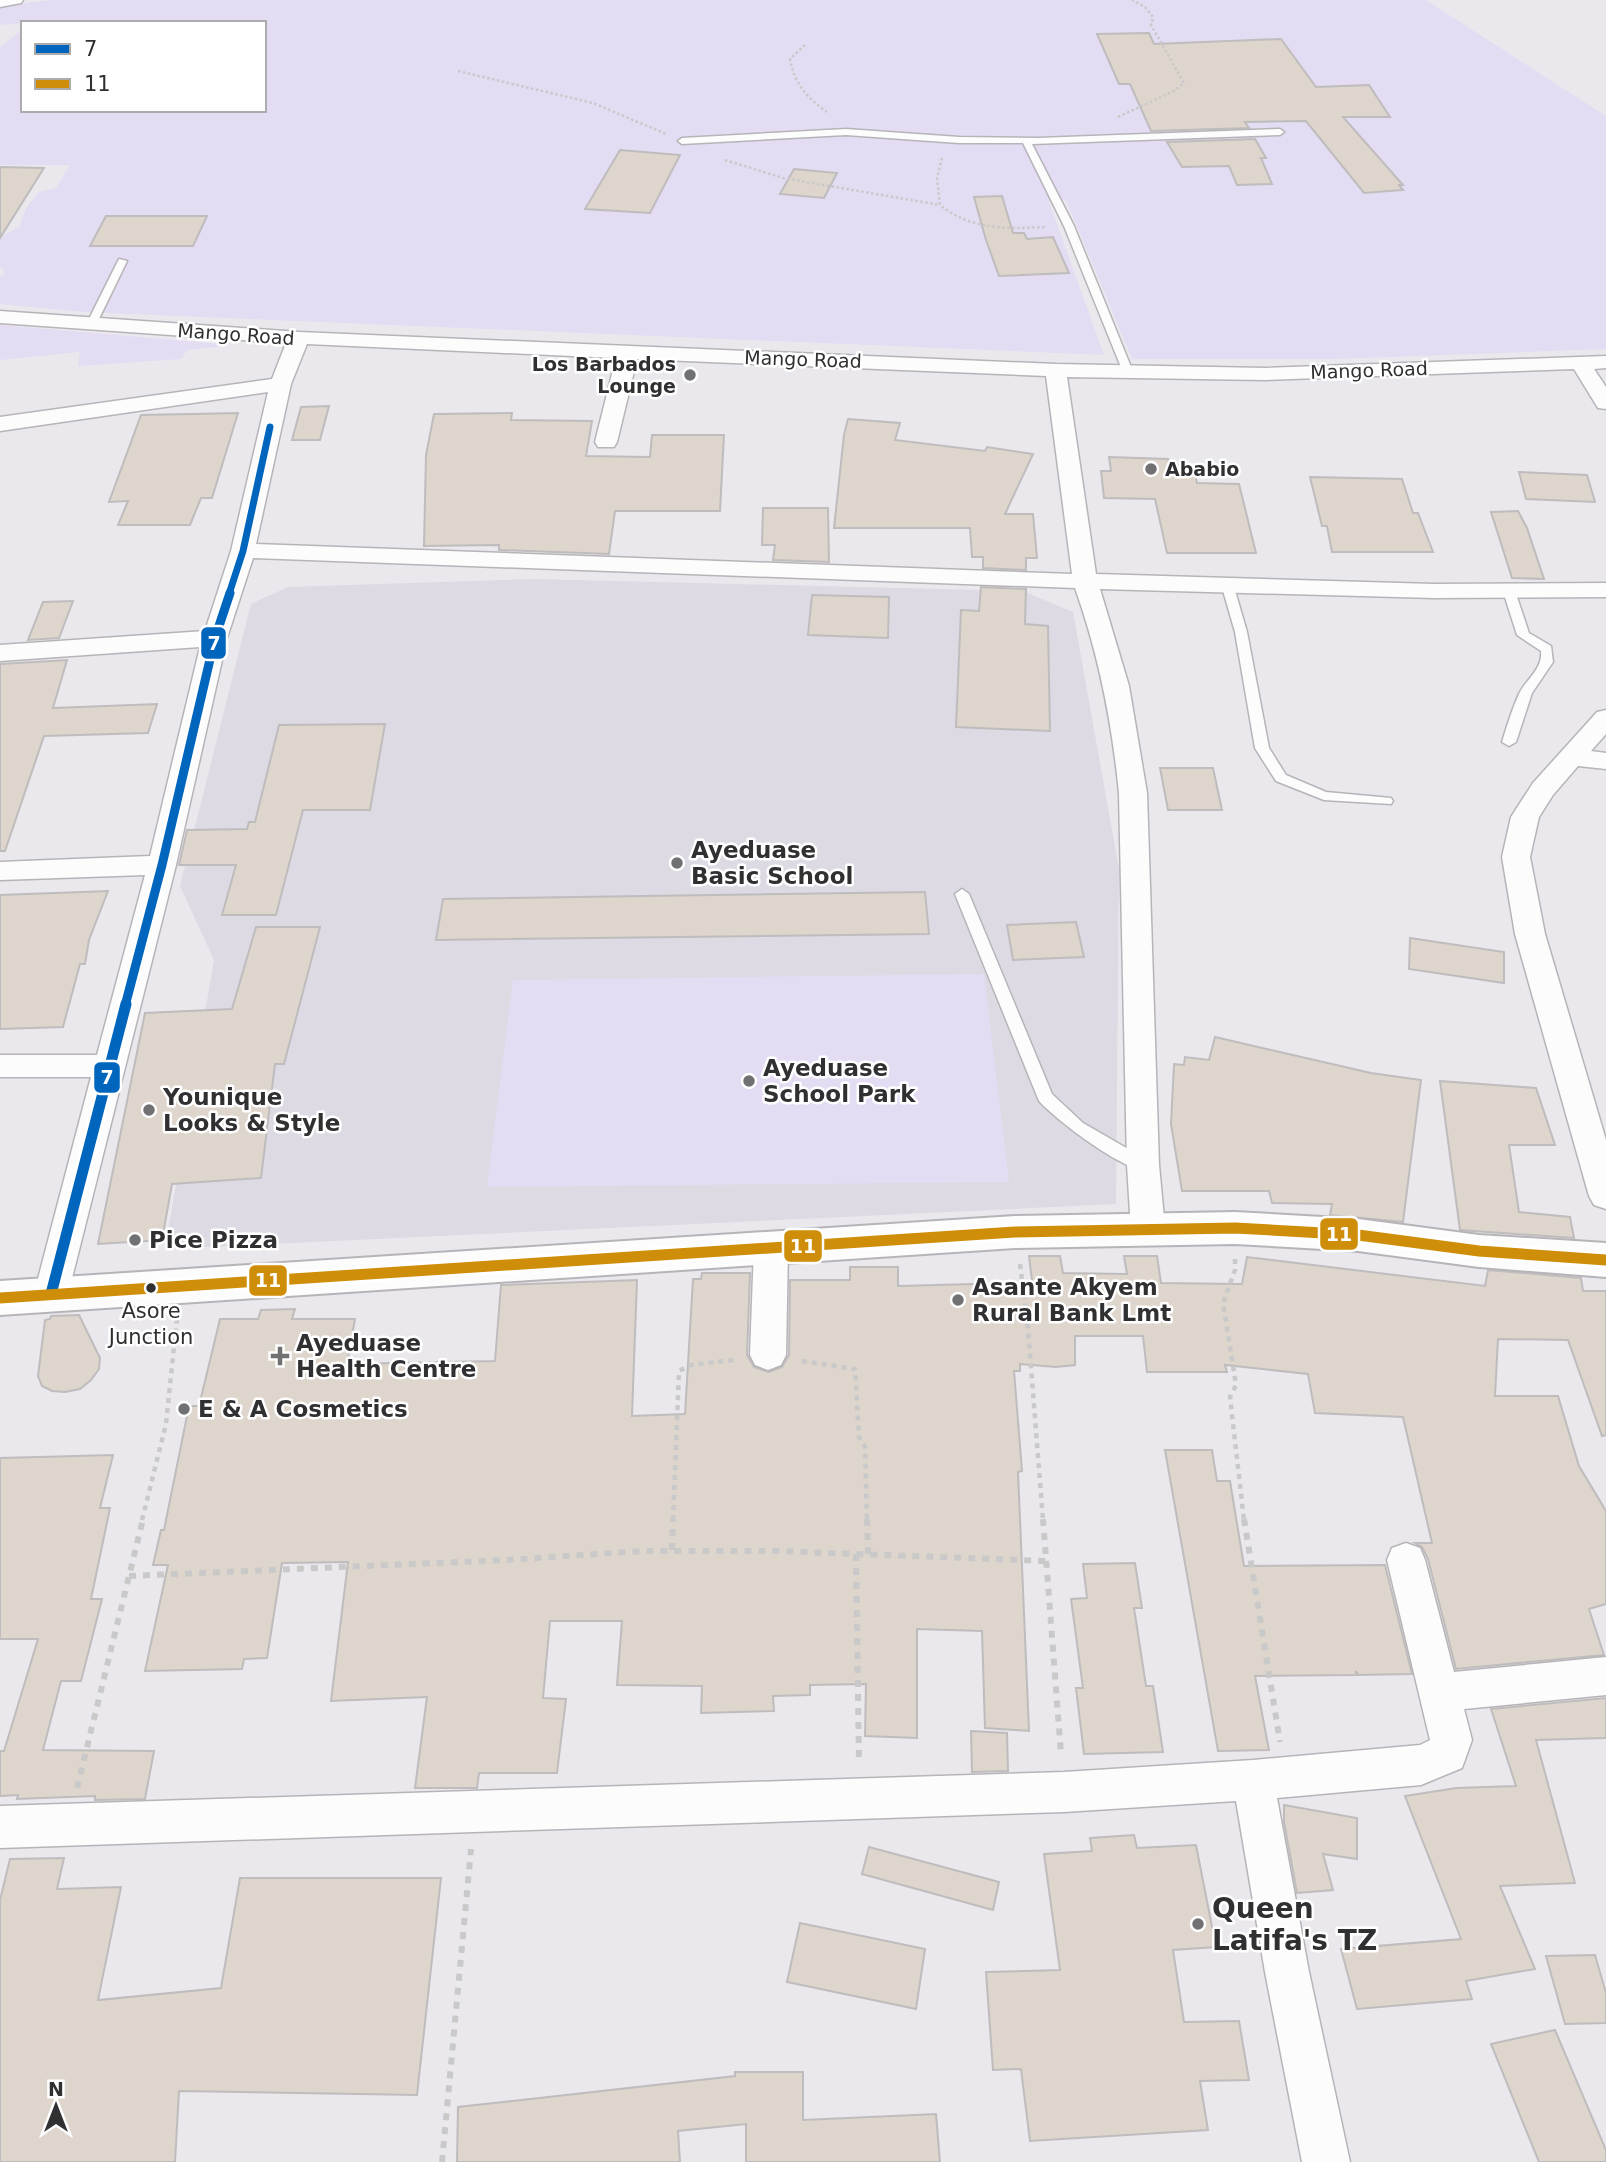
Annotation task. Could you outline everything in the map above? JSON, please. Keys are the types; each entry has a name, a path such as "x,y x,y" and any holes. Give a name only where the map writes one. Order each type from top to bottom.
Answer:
{"street":[{"path":"0,2 15,0"},
{"name":"Mango Road","path":"0,317 299,338 1056,370 1265,374 1606,362"},
{"path":"51,1294 162,865 215,638 243,551 280,384 299,338"},
{"path":"606,442 628,352"},
{"path":"1580,363 1606,402"},
{"path":"1056,370 1085,582 1097,613 1128,740 1133,793 1147,1229"},
{"path":"0,424 280,384"},
{"path":"243,551 1228,587 1606,590"},
{"path":"0,653 215,638"},
{"path":"1606,718 1543,789 1524,817 1516,857 1530,934 1606,1196"},
{"path":"1573,757 1606,761"},
{"path":"0,871 162,865"},
{"path":"0,1066 110,1066"},
{"path":"0,1298 1015,1232 1235,1228 1358,1235 1479,1251 1606,1260"},
{"path":"768,1355 771,1248"},
{"path":"0,1827 1064,1792 1269,1779 1421,1765 1447,1754 1451,1740 1406,1560"},
{"path":"1439,1692 1606,1676"},
{"path":"1269,1779 1287,1972 1326,2162"}],"lane":[{"path":"682,141 869,132 959,140 1026,141 1280,132"},
{"path":"1026,141 1069,226 1128,372"},
{"path":"92,323 122,261"},
{"path":"1228,587 1241,632 1262,748 1281,778 1324,796 1386,801"},
{"path":"1509,591 1523,635 1547,649 1549,657 1545,668 1527,691 1509,742"},
{"path":"962,894 1045,1097 1055,1111 1072,1124 1143,1165"}],"path":[{"path":"1070,140 1100,128 1135,107 1180,90 1184,83 1151,25 1153,17 1145,7 1132,0"},
{"path":"805,45 790,59 797,85 814,103 839,119 869,132"},
{"path":"959,140 939,163 937,178 940,205 947,212 967,222 999,228 1069,226"},
{"path":"1235,1228 1235,1270 1223,1303 1236,1385 1230,1397 1269,1779"},
{"path":"1015,1232 1028,1329 1064,1792"},
{"path":"69,1823 166,1424 178,1319 159,1286"},
{"path":"672,1550 679,1371 691,1365 768,1355 855,1369 859,1437 865,1447 868,1555"},
{"path":"129,1576 672,1550 1047,1561"},
{"path":"856,1554 860,1798"},
{"path":"442,2162 475,1810"}],"shaded area":[{"path":"52,0 1426,0 1606,116 1606,349 1334,359 1132,359 1066,200 1049,202 1104,355 85,312 0,304 0,277 5,273 0,267 0,238 20,226 26,208 39,192 56,188 70,165 0,165 0,47 21,31 21,112 266,112 266,21 21,21 21,23 0,25 0,6"},
{"path":"0,325 233,345 187,350 181,359 78,366 80,352 0,360"},
{"path":"533,579 1023,591 1073,612 1119,869 1116,1204 165,1249 214,960 180,886 251,604 288,587"},
{"name":"Ayeduase School Park","path":"984,974 1009,1182 487,1187 513,980"}],"building":[{"path":"1149,33 1154,44 1281,39 1316,87 1369,85 1390,117 1343,117 1403,185 1399,185 1403,190 1364,193 1306,121 1245,122 1249,128 1151,131 1130,84 1119,84 1097,34"},
{"path":"1255,139 1266,158 1261,158 1272,184 1237,185 1229,166 1182,167 1167,142"},
{"path":"620,150 680,155 650,213 585,209"},
{"path":"0,167 44,168 0,238"},
{"path":"794,169 837,173 824,198 780,194"},
{"path":"1002,196 1013,233 1024,233 1027,239 1053,237 1069,273 999,276 974,197"},
{"path":"106,216 207,216 193,246 90,246"},
{"path":"329,406 320,440 292,440 301,407"},
{"path":"238,413 212,498 201,498 190,525 118,525 128,501 109,502 141,415"},
{"path":"512,413 511,420 592,421 586,456 650,457 652,435 724,435 720,511 615,511 609,554 499,550 499,545 424,546 426,455 434,414"},
{"path":"848,419 900,423 895,440 985,451 987,447 1033,454 1005,514 1033,514 1037,558 1026,558 1026,570 983,568 983,557 972,557 970,528 834,528"},
{"path":"1109,457 1168,459 1169,463 1185,467 1186,473 1195,473 1197,483 1239,484 1256,553 1167,553 1155,499 1104,498 1101,471 1111,471"},
{"path":"1519,472 1587,475 1595,502 1526,499"},
{"path":"1310,477 1402,479 1413,513 1418,513 1433,552 1332,552 1327,526 1322,526"},
{"path":"763,508 828,508 829,562 773,560 775,545 762,545"},
{"path":"1518,511 1527,528 1544,579 1512,578 1491,512"},
{"path":"981,587 1026,589 1025,624 1048,626 1050,731 956,727 961,610 979,611"},
{"path":"812,595 889,597 888,638 808,635"},
{"path":"73,601 59,638 28,640 43,602"},
{"path":"67,660 53,708 157,704 148,733 44,736 5,851 0,851 0,664"},
{"path":"385,724 370,810 303,810 276,915 222,915 236,865 179,865 187,830 247,829 249,822 255,822 279,725"},
{"path":"1160,768 1213,768 1222,810 1168,810"},
{"path":"108,891 89,940 85,964 80,964 63,1027 0,1029 0,895"},
{"path":"925,892 929,934 436,940 443,899"},
{"path":"1076,922 1084,957 1013,960 1007,925"},
{"path":"256,927 320,927 284,1064 275,1064 261,1178 172,1184 162,1240 98,1244 145,1013 232,1009"},
{"path":"1410,938 1504,952 1504,983 1409,969"},
{"path":"1215,1037 1371,1073 1421,1080 1403,1222 1330,1215 1332,1204 1272,1203 1269,1191 1182,1191 1171,1124 1174,1064 1184,1065 1185,1057 1209,1060"},
{"path":"1440,1081 1536,1088 1555,1145 1509,1145 1519,1212 1570,1217 1574,1238 1460,1230"},
{"path":"1029,1256 1060,1256 1063,1273 1127,1274 1124,1256 1157,1256 1161,1283 1242,1284 1247,1257 1485,1286 1488,1270 1581,1278 1583,1291 1606,1291 1606,1435 1602,1436 1568,1340 1498,1339 1495,1396 1558,1396 1579,1466 1606,1511 1606,1604 1589,1609 1604,1655 1456,1669 1428,1559 1422,1547 1415,1543 1432,1543 1403,1417 1315,1413 1308,1374 1225,1365 1227,1372 1147,1372 1143,1336 1075,1336 1075,1365 1056,1367 1020,1364 1020,1371 1014,1371 1022,1471 1018,1472 1029,1731 985,1728 982,1631 917,1629 917,1738 865,1736 866,1684 810,1685 810,1695 773,1696 774,1711 701,1713 702,1686 617,1685 622,1621 550,1621 543,1698 566,1699 557,1773 479,1773 477,1788 415,1788 427,1697 331,1701 348,1562 282,1563 267,1658 244,1659 242,1669 145,1671 168,1565 153,1565 161,1530 164,1530 189,1406 199,1406 220,1319 258,1319 261,1310 295,1309 292,1319 355,1319 347,1364 495,1361 501,1285 637,1280 632,1416 685,1414 693,1279 701,1279 702,1273 750,1273 747,1355 754,1367 769,1372 782,1367 789,1355 790,1280 850,1280 850,1267 898,1267 898,1286 974,1284 974,1289 1033,1289"},
{"path":"79,1315 100,1358 99,1369 80,1389 52,1391 42,1386 38,1376 45,1320 51,1316"},
{"path":"1165,1450 1212,1450 1217,1481 1230,1481 1244,1566 1385,1565 1412,1674 1358,1675 1356,1671 1356,1675 1255,1676 1269,1750 1218,1751"},
{"path":"113,1455 100,1508 110,1508 91,1599 102,1599 81,1681 61,1681 43,1750 154,1751 145,1799 95,1800 95,1796 17,1799 18,1795 0,1796 0,1751 4,1751 38,1639 0,1639 0,1458"},
{"path":"1135,1563 1142,1608 1134,1608 1146,1686 1153,1686 1163,1752 1084,1754 1076,1688 1083,1688 1071,1599 1087,1598 1083,1564"},
{"path":"1606,1698 1606,1738 1536,1740 1575,1883 1500,1886 1535,1969 1466,1981 1472,1999 1357,2009 1341,1949 1461,1939 1405,1796 1456,1788 1516,1786 1491,1709"},
{"path":"971,1731 1007,1733 1008,1771 972,1772"},
{"path":"1284,1805 1357,1818 1357,1859 1323,1854 1333,1890 1297,1893 1284,1822"},
{"path":"1134,1835 1137,1848 1196,1845 1216,1947 1173,1950 1184,2022 1239,2021 1249,2080 1200,2081 1208,2130 1030,2141 1021,2069 993,2070 986,1972 1060,1970 1044,1854 1092,1851 1090,1838"},
{"path":"869,1847 999,1882 993,1910 862,1874"},
{"path":"64,1858 57,1889 121,1887 98,2000 221,1988 240,1878 441,1878 417,2095 179,2091 175,2162 0,2162 0,1900 10,1859"},
{"path":"800,1923 925,1949 916,2009 787,1982"},
{"path":"1595,1955 1606,1993 1606,2023 1565,2024 1546,1956"},
{"path":"1555,2030 1606,2150 1606,2162 1539,2162 1491,2044"},
{"path":"735,2072 803,2072 803,2120 936,2114 940,2162 746,2162 746,2124 678,2131 680,2162 457,2162 458,2107 735,2076"}],"transit line":[{"name":"7","path":"51,1294 162,865 215,638 243,551 270,427"},
{"name":"11","path":"0,1298 1015,1232 1235,1228 1358,1235 1479,1251 1606,1260"}],"place":[{"name":"Los Barbados Lounge","path":"690,375"},
{"name":"Ababio","path":"1151,469"},
{"name":"Ayeduase Basic School","path":"677,863"},
{"name":"Ayeduase School Park","path":"749,1081"},
{"name":"Younique Looks & Style","path":"149,1110"},
{"name":"Pice Pizza","path":"135,1240"},
{"name":"Asore Junction","path":"151,1288"},
{"name":"Asante Akyem Rural Bank Lmt","path":"958,1300"},
{"name":"Ayeduase Health Centre","path":"280,1356"},
{"name":"E & A Cosmetics","path":"184,1409"},
{"name":"Queen Latifa's TZ","path":"1198,1924"}]}
